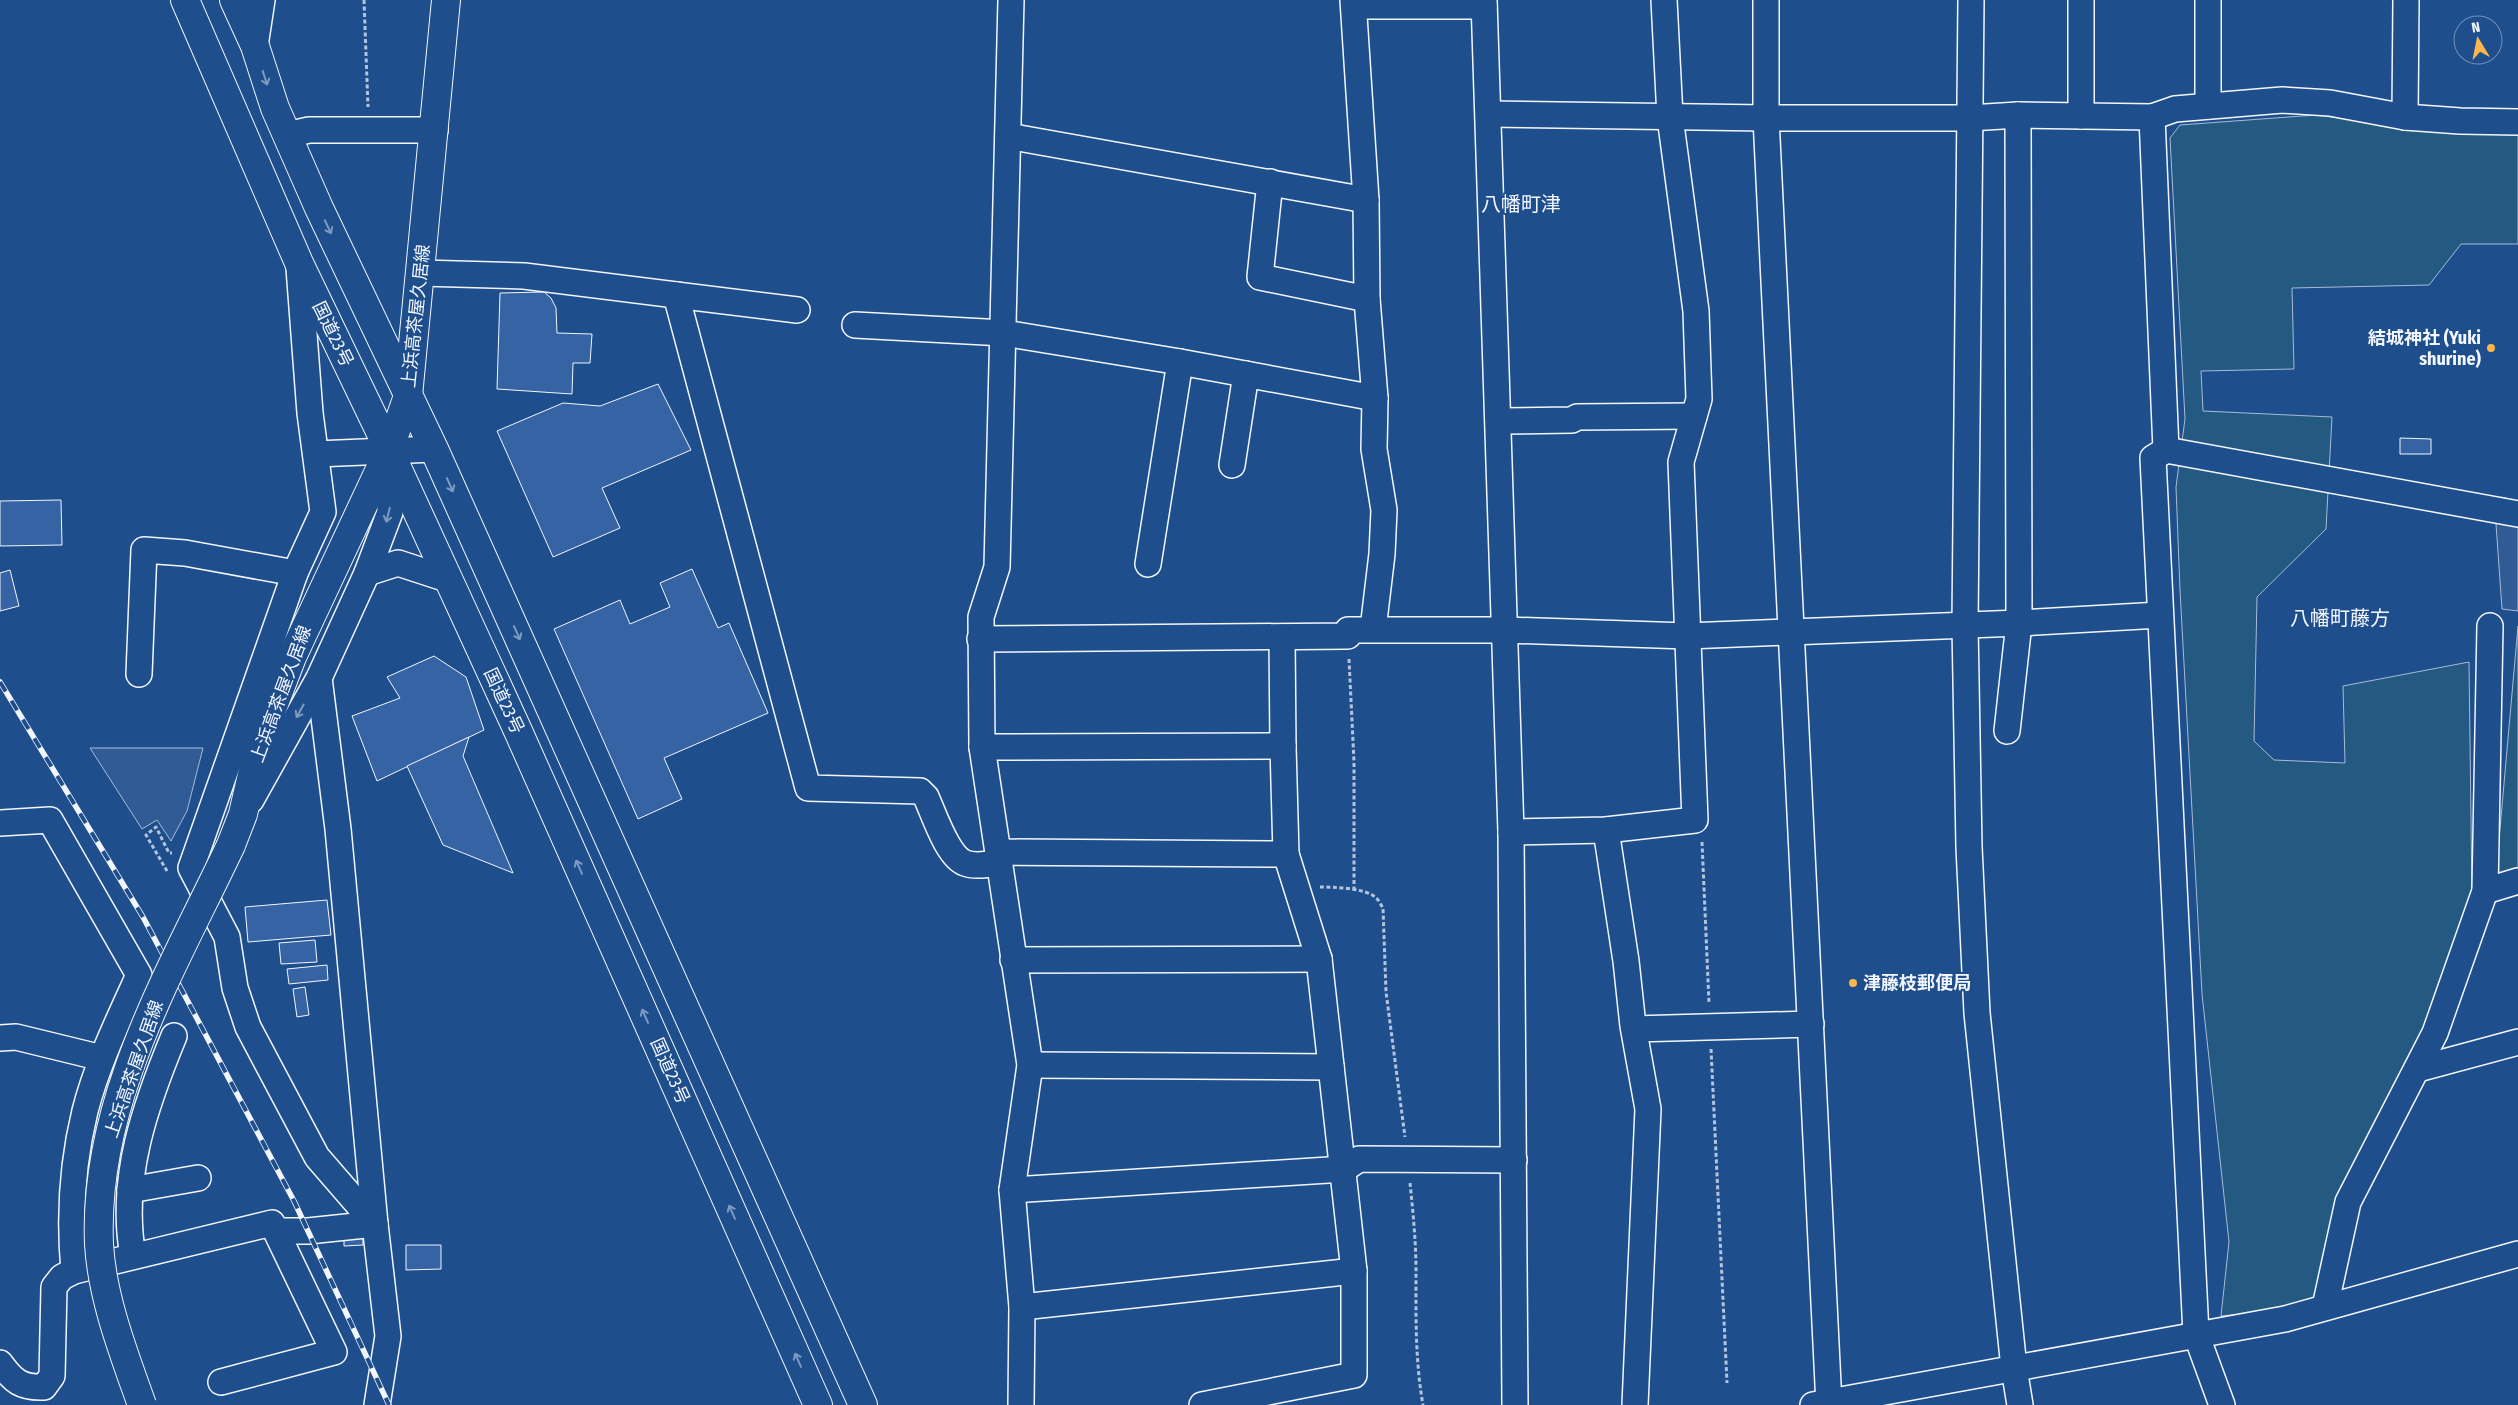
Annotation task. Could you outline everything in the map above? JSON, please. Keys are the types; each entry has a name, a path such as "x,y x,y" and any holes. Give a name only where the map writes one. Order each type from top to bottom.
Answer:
{"main road":[{"name":"国道23号","path":"185,0 299,263 389,450 447,580 519,733 818,1405"},
{"path":"234,0 255,46 275,108 287,135 434,449 863,1405"},
{"name":"上浜高茶屋久居線","path":"142,1405 106,1290 99,1245 103,1166 110,1124 157,1000 231,845 243,814 260,740 292,657 389,450 408,396 446,0"}],"street":[{"path":"255,46 262,0"},
{"path":"1011,0 997,567 980,617 980,639 982,747 1030,1065 1012,1190 1022,1307 1021,1405"},
{"path":"1511,832 1606,830 1695,820 1681,462 1699,399 1696,311 1670,117 1664,0"},
{"path":"1766,0 1766,118 1811,1024 1823,1404 2196,1334 2285,1320 2325,1307 2518,1254"},
{"path":"1971,0 1964,626 1969,847 1977,1013 2014,1368 2020,1405"},
{"path":"2080,0 2081,116"},
{"path":"2208,0 2208,106"},
{"path":"2405,117 2406,0"},
{"path":"1373,629 1382,554 1384,510 1374,449 1375,398 1368,299 1366,200 1353,2 1484,3 1500,421 1511,832 1515,1405"},
{"path":"1489,114 1766,118 1970,118 2018,115 2152,117 2175,109 2282,100 2330,103 2405,117 2460,122 2518,122"},
{"path":"2007,731 2019,623 2018,115"},
{"path":"2152,117 2166,450"},
{"path":"287,135 309,130 435,130"},
{"path":"1008,136 1366,200"},
{"path":"1270,182 1260,277 1368,299"},
{"path":"299,263 310,413 323,512 295,573 190,868 227,937 235,988 248,1027 317,1157 375,1224"},
{"path":"421,273 524,276 797,310"},
{"path":"676,295 808,788 920,791 926,797 947,844 958,860 972,865 999,858 1286,854"},
{"path":"855,325 1004,333 1180,362 1375,398"},
{"path":"1148,564 1180,362"},
{"path":"1232,465 1246,374"},
{"path":"1500,421 1572,420 1577,417 1694,416"},
{"path":"316,454 434,449"},
{"path":"243,814 319,678 367,573 390,512 389,450"},
{"path":"2222,1405 2196,1334 2153,458 2166,450 2518,514"},
{"path":"140,674 144,550 185,553 295,573"},
{"path":"367,573 398,563 447,580"},
{"path":"980,639 1282,636 1348,633 1373,629 1506,630 1687,636 1964,626 2160,615"},
{"path":"2325,1307 2348,1202 2435,1033 2485,891 2490,626"},
{"path":"1202,1405 1354,1375 1354,1271 1319,960 1286,854 1282,636"},
{"path":"319,678 338,828 375,1224 388,1336 377,1405"},
{"path":"982,747 1283,746"},
{"path":"0,822 50,820 139,975 102,1058 85,1111 75,1163 71,1213 74,1271"},
{"path":"1606,830 1626,961 1634,1029 1648,1109 1635,1405"},
{"path":"2485,891 2518,881"},
{"path":"1013,960 1319,960"},
{"path":"1634,1029 1811,1024"},
{"path":"133,1256 129,1236 133,1156 158,1074 174,1036"},
{"path":"0,1038 16,1037 102,1058"},
{"path":"2418,1069 2518,1042"},
{"path":"1030,1065 1331,1067"},
{"path":"1012,1190 1344,1169 1359,1159 1514,1160"},
{"path":"130,1190 198,1178"},
{"path":"0,1363 8,1374 24,1387 44,1387 52,1376 54,1287 62,1277 74,1271 272,1223 334,1352 221,1382"},
{"path":"276,1231 308,1231 375,1224"},
{"path":"1022,1307 1354,1271"}],"path":[{"path":"364,0 368,130"},
{"path":"1348,633 1354,762 1354,890"},
{"path":"1695,820 1701,822 1727,1383"},
{"path":"171,878 146,835 156,827 170,853 175,854"},
{"path":"1296,887 1335,887 1354,890 1376,896 1383,908 1386,992 1408,1160 1416,1270 1417,1355 1423,1405"}],"shaded area":[{"path":"2316,115 2363,121 2518,134 2518,244 2461,244 2429,285 2292,288 2294,369 2201,371 2203,411 2332,417 2326,529 2257,597 2254,741 2274,760 2345,763 2343,686 2469,662 2472,899 2426,1027 2337,1200 2313,1301 2282,1310 2221,1316 2229,1242 2202,994 2180,590 2176,487 2185,419 2170,138 2180,125"},
{"path":"2501,497 2518,501 2518,611 2502,609 2495,510"},
{"path":"2518,626 2518,867 2496,874"},
{"path":"90,748 203,748 187,811 171,841 157,820 142,829"}],"building":[{"path":"544,292 551,298 556,308 557,333 592,334 590,363 573,363 572,394 497,389 500,293"},
{"path":"658,384 691,450 602,488 620,528 553,557 497,431 563,403 600,406"},
{"path":"2400,438 2431,439 2431,454 2400,454"},
{"path":"61,500 62,545 0,546 0,501"},
{"path":"692,569 718,628 729,623 768,713 664,758 682,799 638,819 554,629 620,600 630,624 670,607 660,583"},
{"path":"10,570 19,606 0,611 0,573"},
{"path":"434,656 466,677 484,730 377,781 352,716 400,698 387,677"},
{"path":"469,737 463,756 513,873 443,845 407,766"},
{"path":"327,900 331,935 248,942 245,907"},
{"path":"315,940 317,962 281,964 279,943"},
{"path":"327,965 328,980 289,984 287,969"},
{"path":"305,987 309,1015 297,1017 293,989"},
{"path":"363,1232 363,1245 344,1246 344,1233"},
{"path":"406,1245 441,1245 441,1269 406,1270"}],"railway":[{"path":"0,682 143,917 294,1201 389,1405"}],"place":[{"name":"結城神社 (Yuki shurine)","path":"2491,348"},
{"name":"津藤枝郵便局","path":"1853,983"}],"district":[{"name":"八幡町津","path":"1521,204"},
{"name":"八幡町藤方","path":"2340,618"}]}
